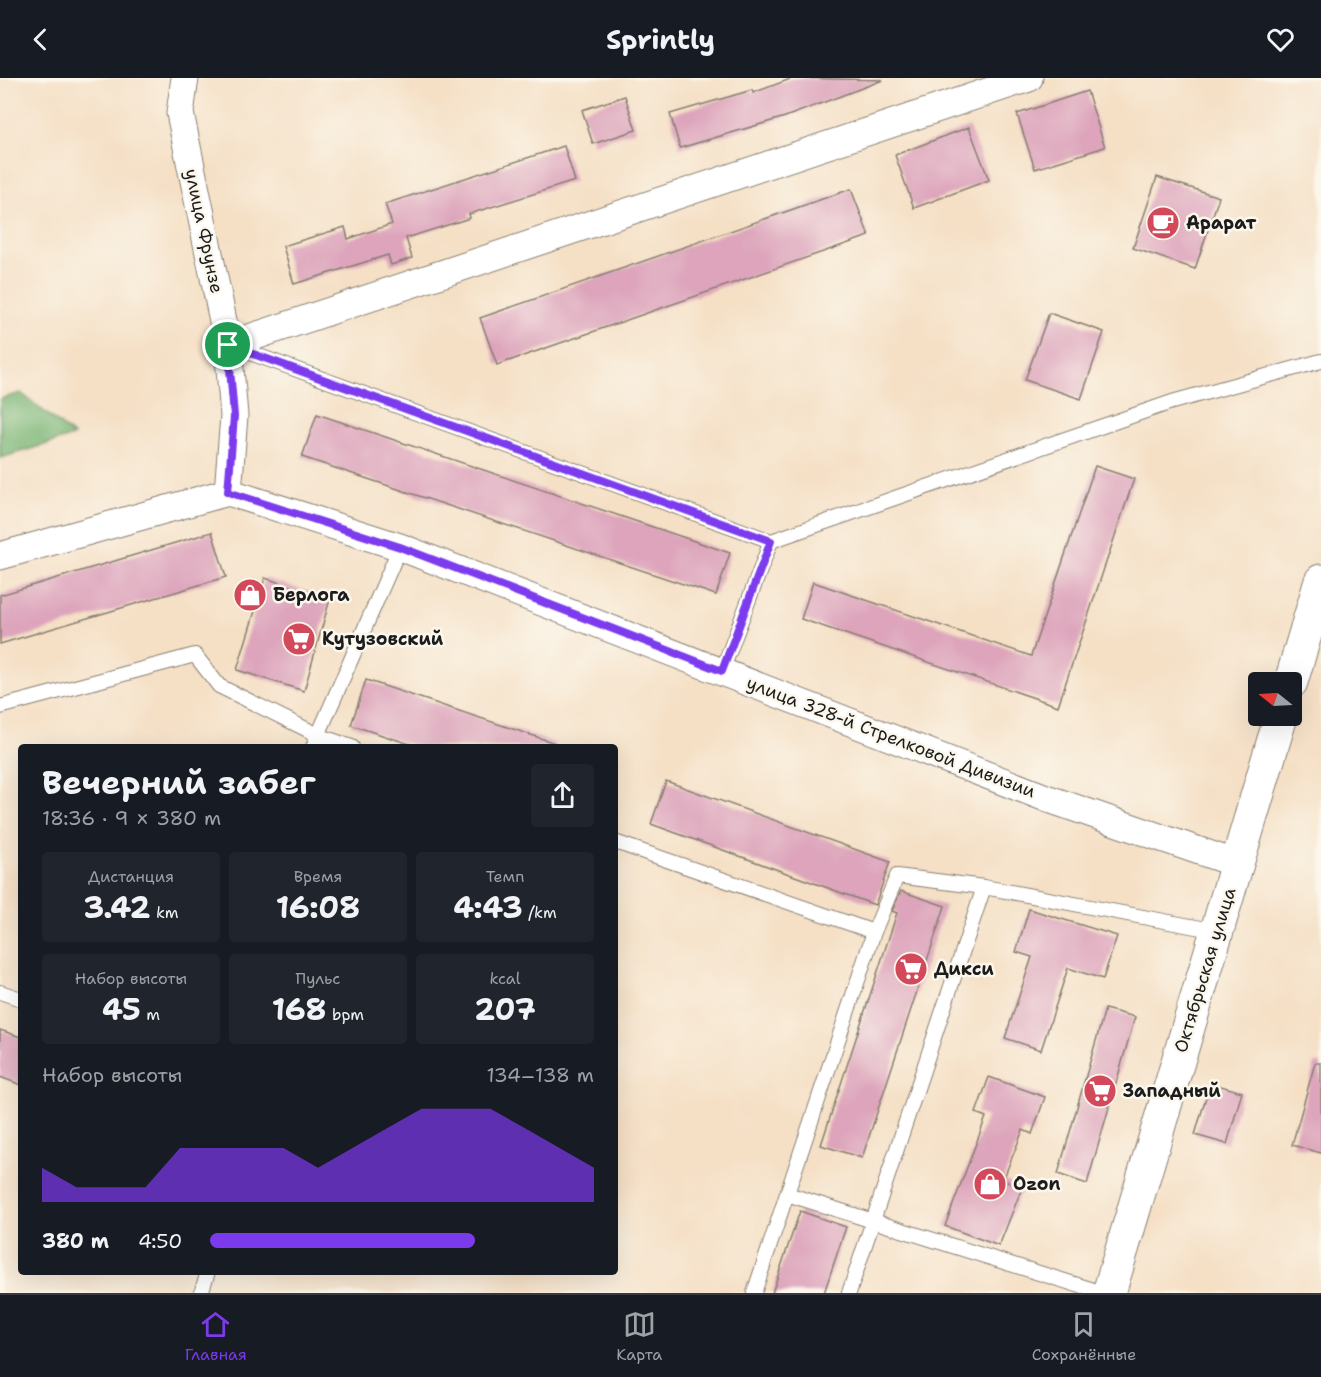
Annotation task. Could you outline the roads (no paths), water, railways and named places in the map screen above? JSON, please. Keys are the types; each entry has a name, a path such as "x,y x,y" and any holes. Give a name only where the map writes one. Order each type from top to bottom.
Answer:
{"main road":[{"path":"1294,672 1321,581"},
{"name":"Октябрьская улица","path":"1109,1293 1278,726"}],"street":[{"name":"улица Фрунзе","path":"185,78 180,113 228,345 234,416 228,492"},
{"path":"228,345 1029,78"},
{"path":"0,555 228,492"},
{"name":"улица 328-й Стрелковой Дивизии","path":"228,492 400,547 1046,798 1237,864"}],"lane":[{"path":"228,345 771,541 1172,402 1321,361"},
{"path":"722,671 771,541"},
{"path":"316,741 400,547"},
{"path":"0,707 195,655 219,686 316,741 334,744"},
{"path":"618,843 874,932"},
{"path":"754,1293 874,932 897,876 984,887 1217,931"},
{"path":"849,1293 984,887"},
{"path":"0,992 18,998"},
{"path":"787,1194 1103,1293"},
{"path":"201,1293 207,1275"}],"place":[{"name":"Арарат","path":"1163,223"},
{"name":"Берлога","path":"250,595"},
{"name":"Кутузовский","path":"299,639"},
{"name":"Дикси","path":"911,969"},
{"name":"Западный","path":"1100,1091"},
{"name":"Ozon","path":"990,1184"}]}
